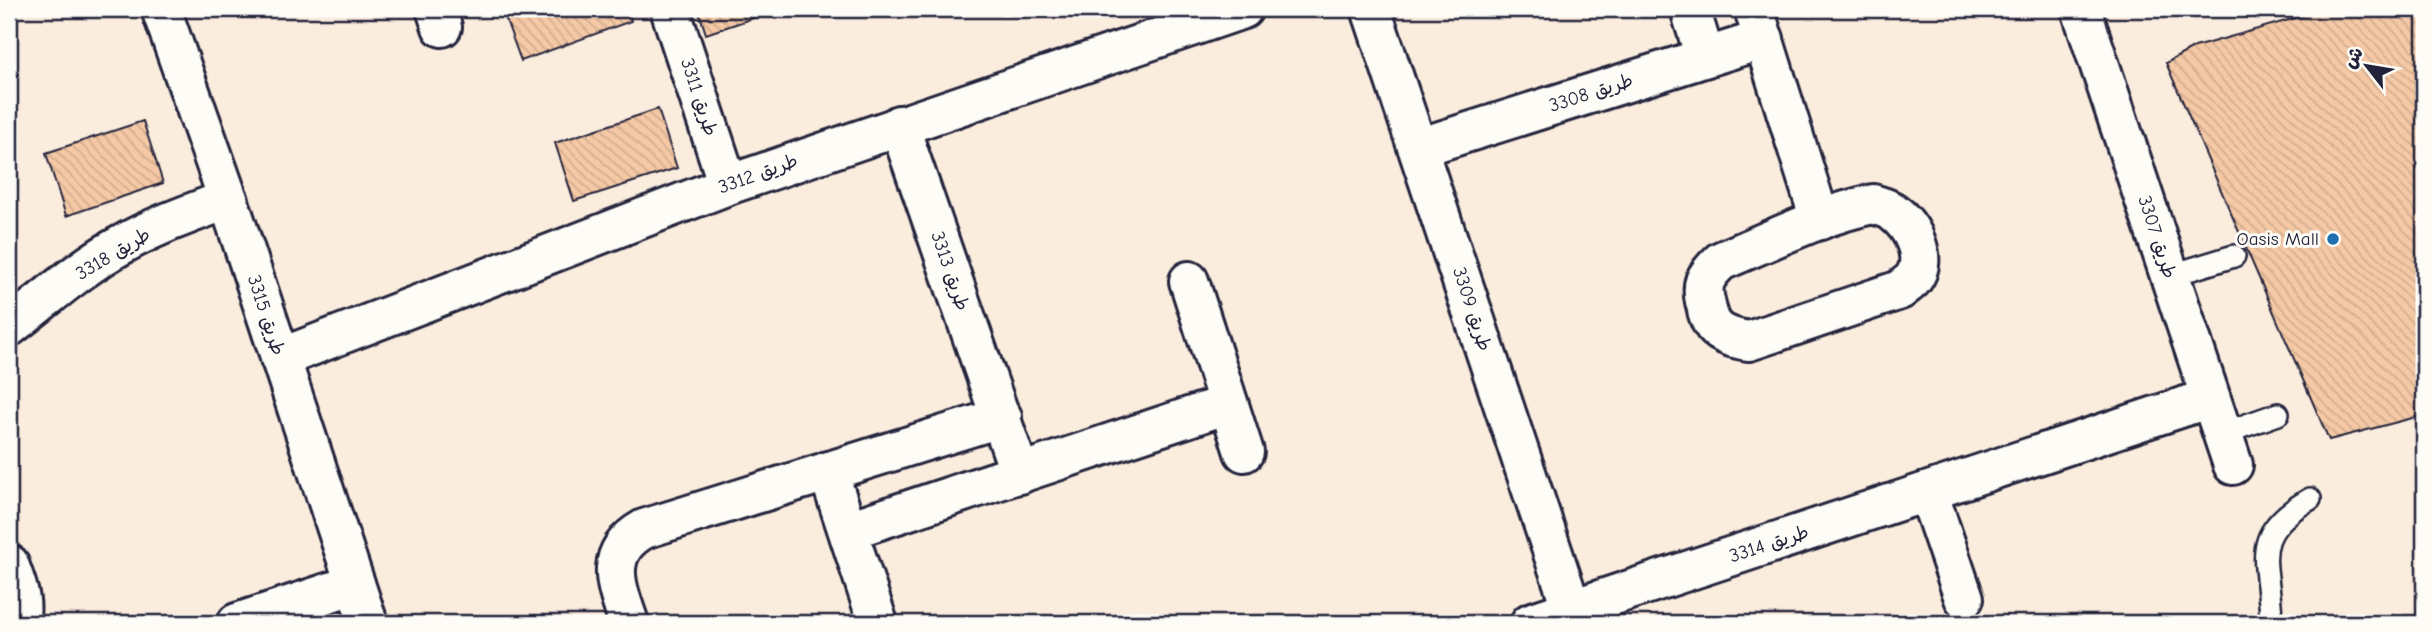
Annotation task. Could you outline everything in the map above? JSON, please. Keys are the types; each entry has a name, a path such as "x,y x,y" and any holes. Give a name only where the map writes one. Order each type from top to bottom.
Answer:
{"street":[{"name":"طريق 3315","path":"161,9 229,199 368,623"},
{"name":"طريق 3311","path":"670,9 728,185"},
{"name":"طريق 3312","path":"280,358 728,185 1243,9"},
{"name":"طريق 3309","path":"1371,9 1572,610"},
{"path":"1690,9 1705,57"},
{"name":"طريق 3307","path":"2081,9 2222,432"},
{"name":"طريق 3308","path":"1418,148 1705,57 1759,24 1820,220"},
{"name":"طريق 3313","path":"899,125 1020,474"},
{"name":"طريق 3318","path":"9,327 122,244 145,232 229,199"},
{"path":"1873,204 1892,210 1908,226 1917,245 1920,263 1913,278 1900,290 1749,341 1732,338 1714,327 1706,309 1702,288 1710,272 1721,261 1820,220 1873,204"},
{"path":"1189,281 1244,452"},
{"path":"849,530 1228,404"},
{"path":"629,623 616,583 617,557 632,535 644,528 1002,417"},
{"name":"طريق 3314","path":"1530,623 1572,610 1614,610 1928,492 2222,432"},
{"path":"828,471 878,623"},
{"path":"1928,492 1964,598"},
{"path":"9,564 20,597 21,614 18,623"},
{"path":"237,623 355,584"}],"lane":[{"path":"2169,275 2234,256"},
{"path":"2222,432 2278,414"},
{"path":"2271,623 2264,569 2266,546 2276,526 2291,510 2310,499"}],"building":[{"path":"502,9 627,9 631,21 521,61"},
{"path":"698,9 773,9 774,11 706,34"},
{"name":"Oasis Mall","path":"2327,9 2424,9 2424,415 2329,440 2166,63 2195,47"},
{"path":"658,109 677,168 574,201 555,143"},
{"path":"143,121 163,183 66,216 46,153"}],"place":[{"name":"Oasis Mall","path":"2333,239"}]}
